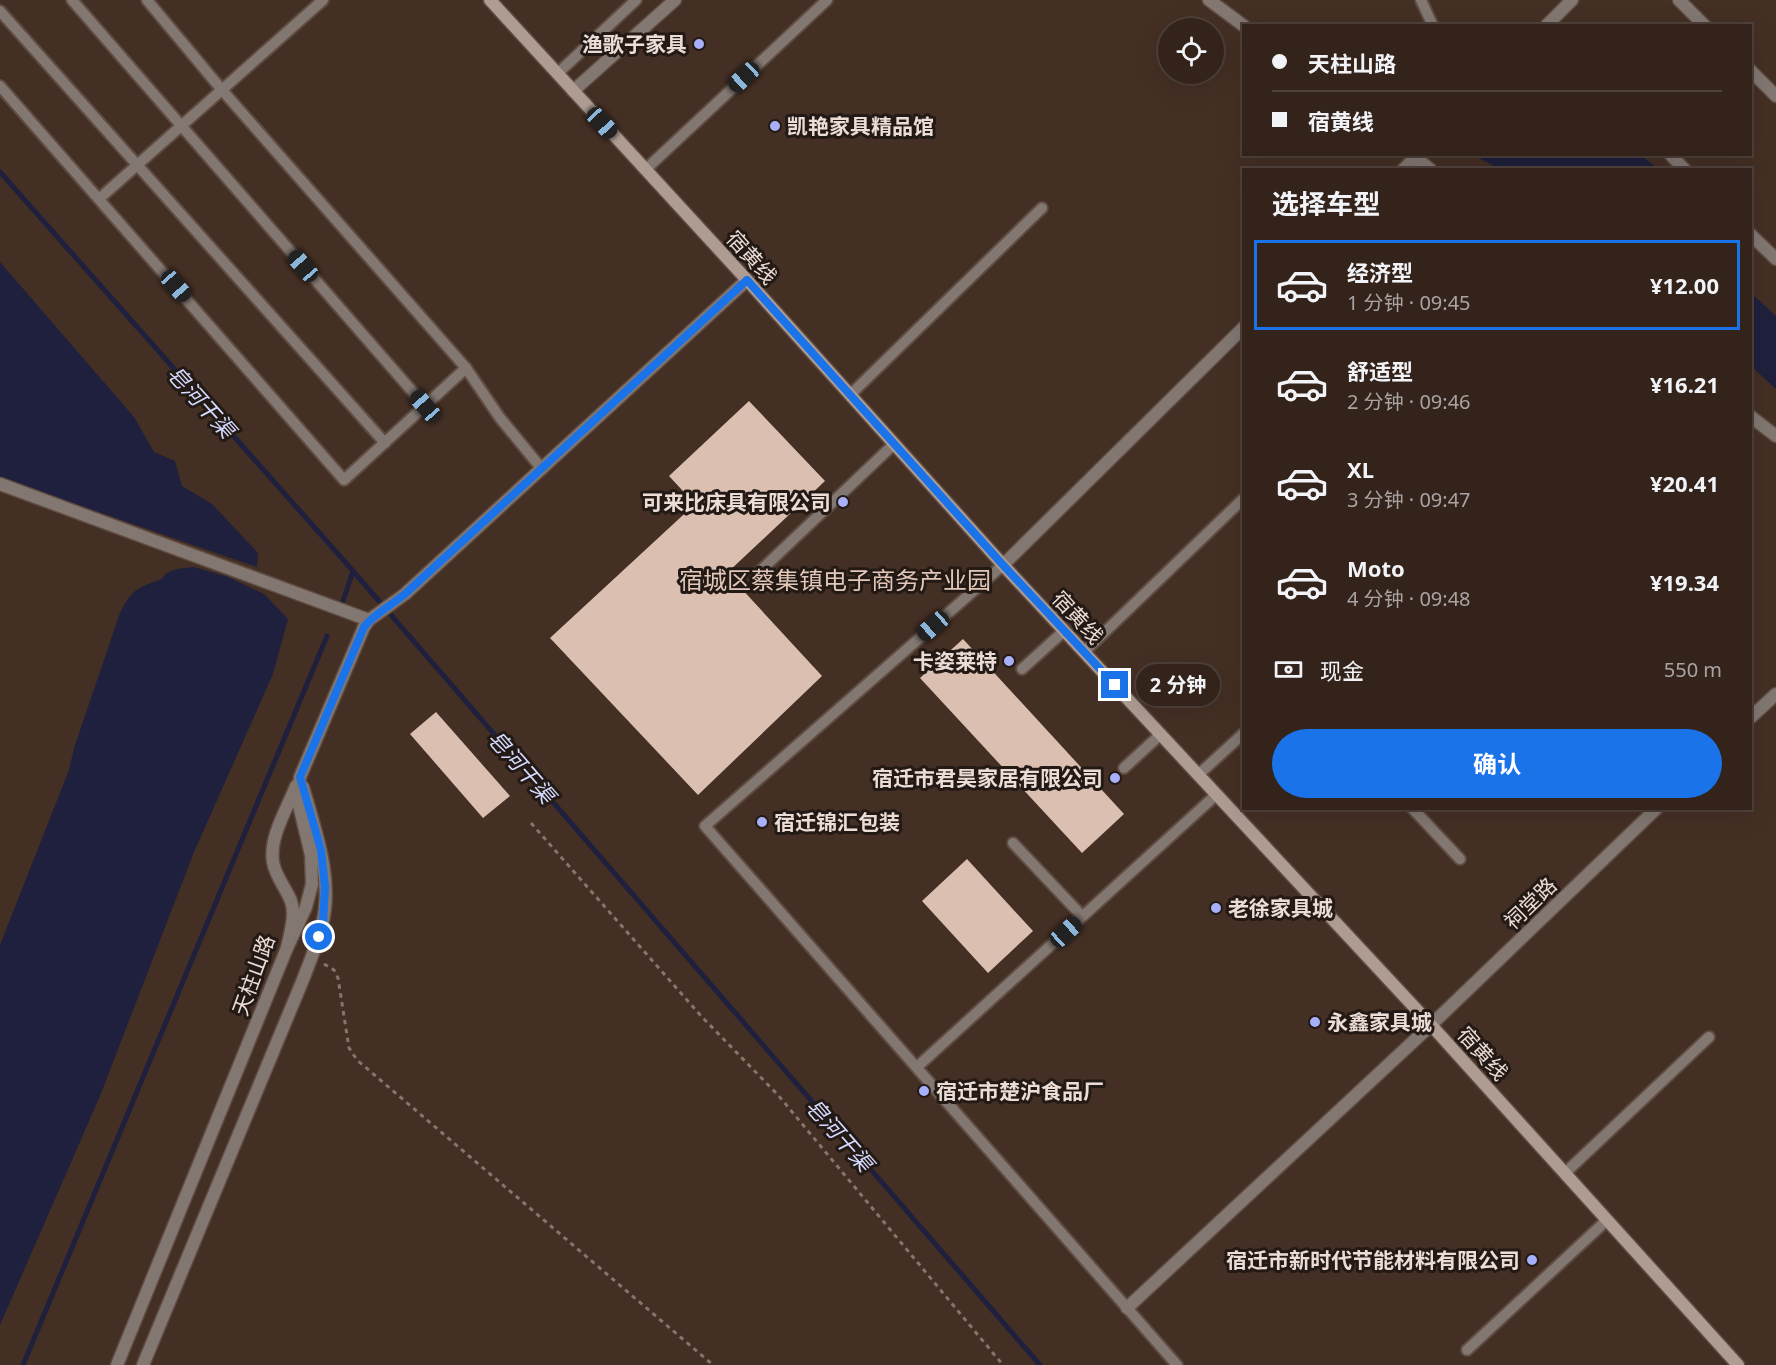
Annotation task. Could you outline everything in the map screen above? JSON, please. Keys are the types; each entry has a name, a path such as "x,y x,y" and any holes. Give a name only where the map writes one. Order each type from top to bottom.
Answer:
{"main road":[{"name":"宿黄线","path":"490,0 747,280 1003,565 1431,1025 1738,1365"}],"street":[{"path":"573,91 675,0"},
{"path":"1209,0 1242,25"},
{"path":"1548,24 1572,0"},
{"path":"1679,0 1703,24"},
{"path":"1752,72 1776,96"},
{"path":"1405,168 1415,156 1429,168"},
{"path":"1672,156 1683,168"},
{"path":"1752,236 1776,259"},
{"path":"0,484 372,619 405,594 747,280"},
{"path":"1003,565 1242,329"},
{"path":"1752,418 1776,436"},
{"name":"天柱山路","path":"117,1365 287,948 293,916 291,903 275,869 272,852 275,837 361,632 372,619"},
{"path":"1752,716 1776,694"},
{"path":"287,948 306,907 312,884 311,855 298,801 300,777"},
{"path":"143,1365 312,957 323,922 325,887 321,850 300,777"},
{"name":"祠堂路","path":"1127,1308 1431,1025 1654,810"}],"lane":[{"path":"72,0 425,406"},
{"path":"147,0 222,90 466,368 500,418 542,469"},
{"path":"100,198 323,0"},
{"path":"557,75 636,0"},
{"path":"645,170 827,0"},
{"path":"1421,0 1432,24"},
{"path":"0,11 385,443"},
{"path":"0,86 344,480 466,368"},
{"path":"850,395 1042,208"},
{"path":"758,573 894,444"},
{"path":"1084,652 1242,501"},
{"path":"1003,565 705,826 1177,1365"},
{"path":"1022,669 1064,631"},
{"path":"1124,768 1161,734"},
{"path":"1198,775 1242,735"},
{"path":"917,1067 1217,794"},
{"path":"1414,810 1460,859"},
{"path":"1012,843 1082,916"},
{"path":"1565,1173 1709,1037"},
{"path":"1467,1350 1607,1220"}],"path":[{"path":"531,823 702,1017 778,1095 1003,1365"},
{"path":"312,957 334,970 338,978 349,1048 357,1060 713,1365"}],"water":[{"path":"1475,156 1642,156 1657,168 1498,168"},
{"path":"0,262 134,417 154,452 175,461 182,486 212,504 258,553 257,567 0,478"},
{"path":"1752,294 1776,316 1776,389 1752,367"},
{"path":"194,567 228,577 264,594 288,619 273,674 194,852 100,1096 0,1325 0,945 69,770 74,748 120,613 132,594 140,588 172,571"}],"building":[{"path":"749,401 825,481 727,573 822,676 698,795 550,638 695,504 669,476"},
{"path":"963,639 1124,814 1082,853 920,678"},
{"path":"436,712 510,796 483,818 410,734"},
{"path":"967,859 1033,931 988,973 922,901"}],"waterway":[{"name":"皂河干渠","path":"0,172 353,571 1040,1365"},
{"path":"342,604 353,571"},
{"path":"23,1365 327,636"}],"place":[{"name":"渔歌子家具","path":"699,44"},
{"name":"凯艳家具精品馆","path":"775,126"},
{"name":"可来比床具有限公司","path":"843,502"},
{"name":"卡姿莱特","path":"1009,661"},
{"name":"宿迁市君昊家居有限公司","path":"1115,778"},
{"name":"宿迁锦汇包装","path":"762,822"},
{"name":"老徐家具城","path":"1216,908"},
{"name":"永鑫家具城","path":"1315,1022"},
{"name":"宿迁市楚沪食品厂","path":"924,1091"},
{"name":"宿迁市新时代节能材料有限公司","path":"1532,1260"}],"district":[{"name":"宿城区蔡集镇电子商务产业园","path":"835,579"}],"route":[{"path":"319,937 323,922 325,887 321,850 300,777 364,627 369,620 375,618 405,594 747,280 1003,565 1115,685"}]}
